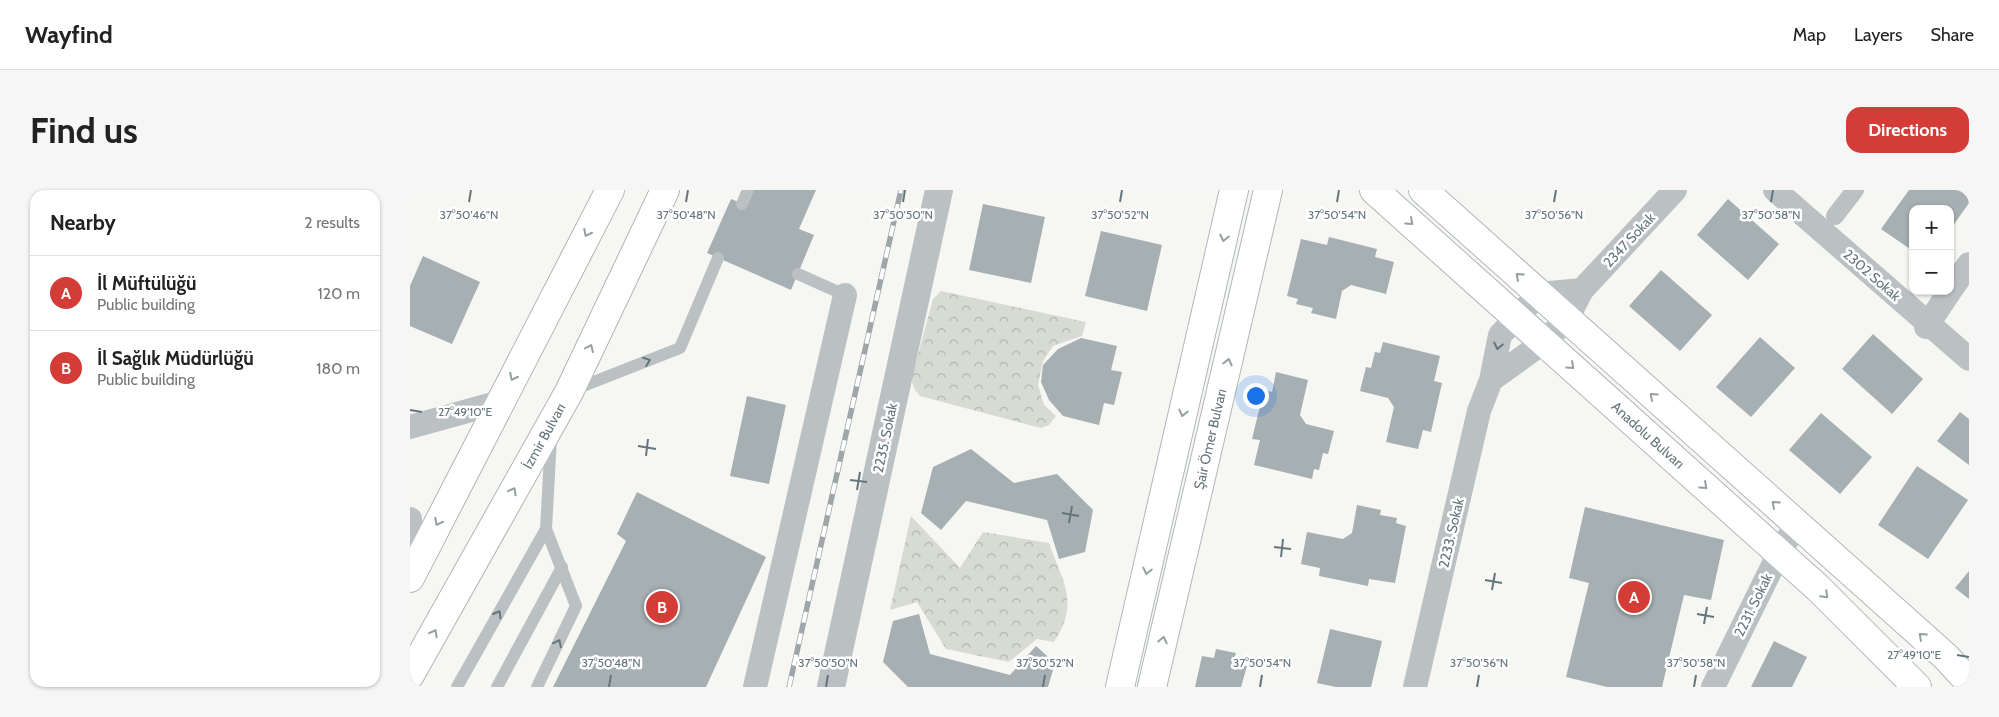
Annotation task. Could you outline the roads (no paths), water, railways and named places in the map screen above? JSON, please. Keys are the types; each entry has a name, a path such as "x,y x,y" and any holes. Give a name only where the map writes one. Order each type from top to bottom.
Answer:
{"main road":[{"path":"410,578 610,190"},
{"name":"İzmir Bulvarı","path":"410,675 569,392 665,190"},
{"path":"1120,687 1234,190"},
{"name":"Anadolu Bulvarı","path":"1374,190 1818,588 1917,687"},
{"path":"1422,190 1946,657 1969,682"},
{"name":"Şair Ömer Bulvarı","path":"1152,687 1269,194"}],"street":[{"name":"2235. Sokak","path":"831,687 939,190"},
{"name":"2347 Sokak","path":"1567,319 1582,290 1675,190"},
{"name":"2302 Sokak","path":"1775,190 1927,325 1969,359"},
{"path":"1835,216 1855,190"},
{"path":"1954,285 1969,264"},
{"path":"1540,294 1582,290"},
{"name":"2233. Sokak","path":"1415,687 1479,411 1491,380 1500,335 1540,294"},
{"path":"755,687 846,295"},
{"path":"1927,325 1947,295"},
{"path":"1491,380 1544,342 1567,319"},
{"path":"410,427 500,402"},
{"path":"410,519 410,578"},
{"name":"2231. Sokak","path":"1713,687 1779,553 1797,524"}],"lane":[{"path":"742,204 748,190"},
{"path":"569,392 680,348 718,258"},
{"path":"798,274 846,295"},
{"path":"536,687 576,606 546,529 551,423"},
{"path":"457,687 546,529"},
{"path":"497,687 562,568"}],"railway":[{"path":"789,687 901,190"}],"place":[{"name":"İl Müftülüğü","path":"1634,597"},
{"name":"İl Sağlık Müdürlüğü","path":"662,607"}]}
